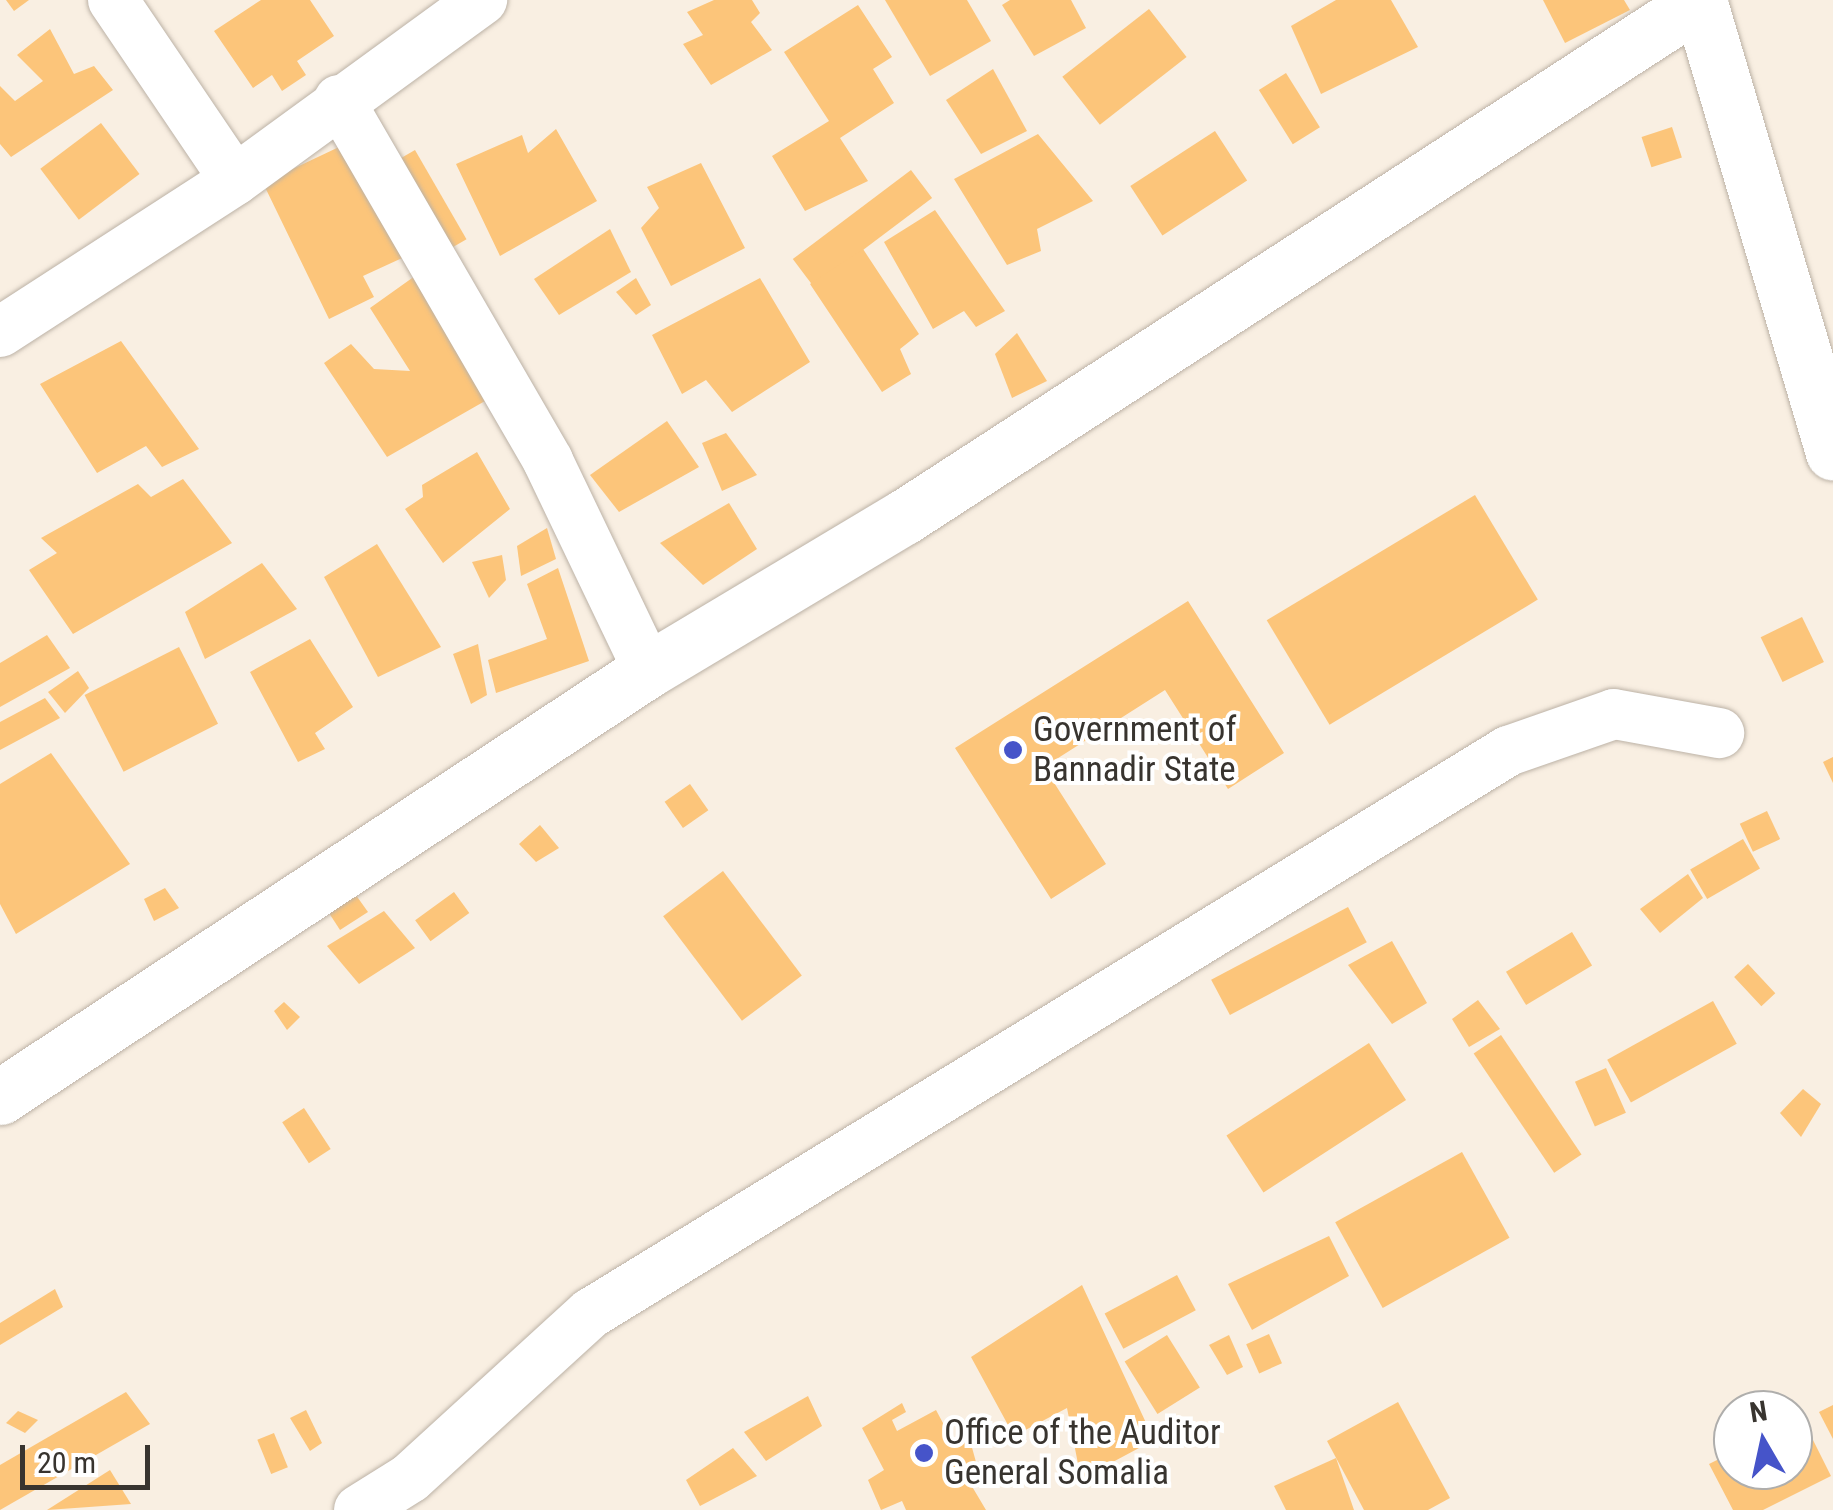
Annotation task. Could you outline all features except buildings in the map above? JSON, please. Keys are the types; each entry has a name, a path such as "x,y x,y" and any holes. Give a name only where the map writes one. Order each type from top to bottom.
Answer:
{"street":[{"path":"112,0 235,180"},
{"path":"0,332 235,180 339,100 482,0"},
{"path":"0,1097 648,670 904,517 1699,0 1833,453"},
{"path":"339,100 548,461 648,670"},
{"path":"358,1510 410,1478 591,1313 1508,751 1614,714 1719,734"}],"place":[{"name":"Government of Bannadir State","path":"1013,750"},
{"name":"Office of the Auditor General Somalia","path":"924,1453"}]}
